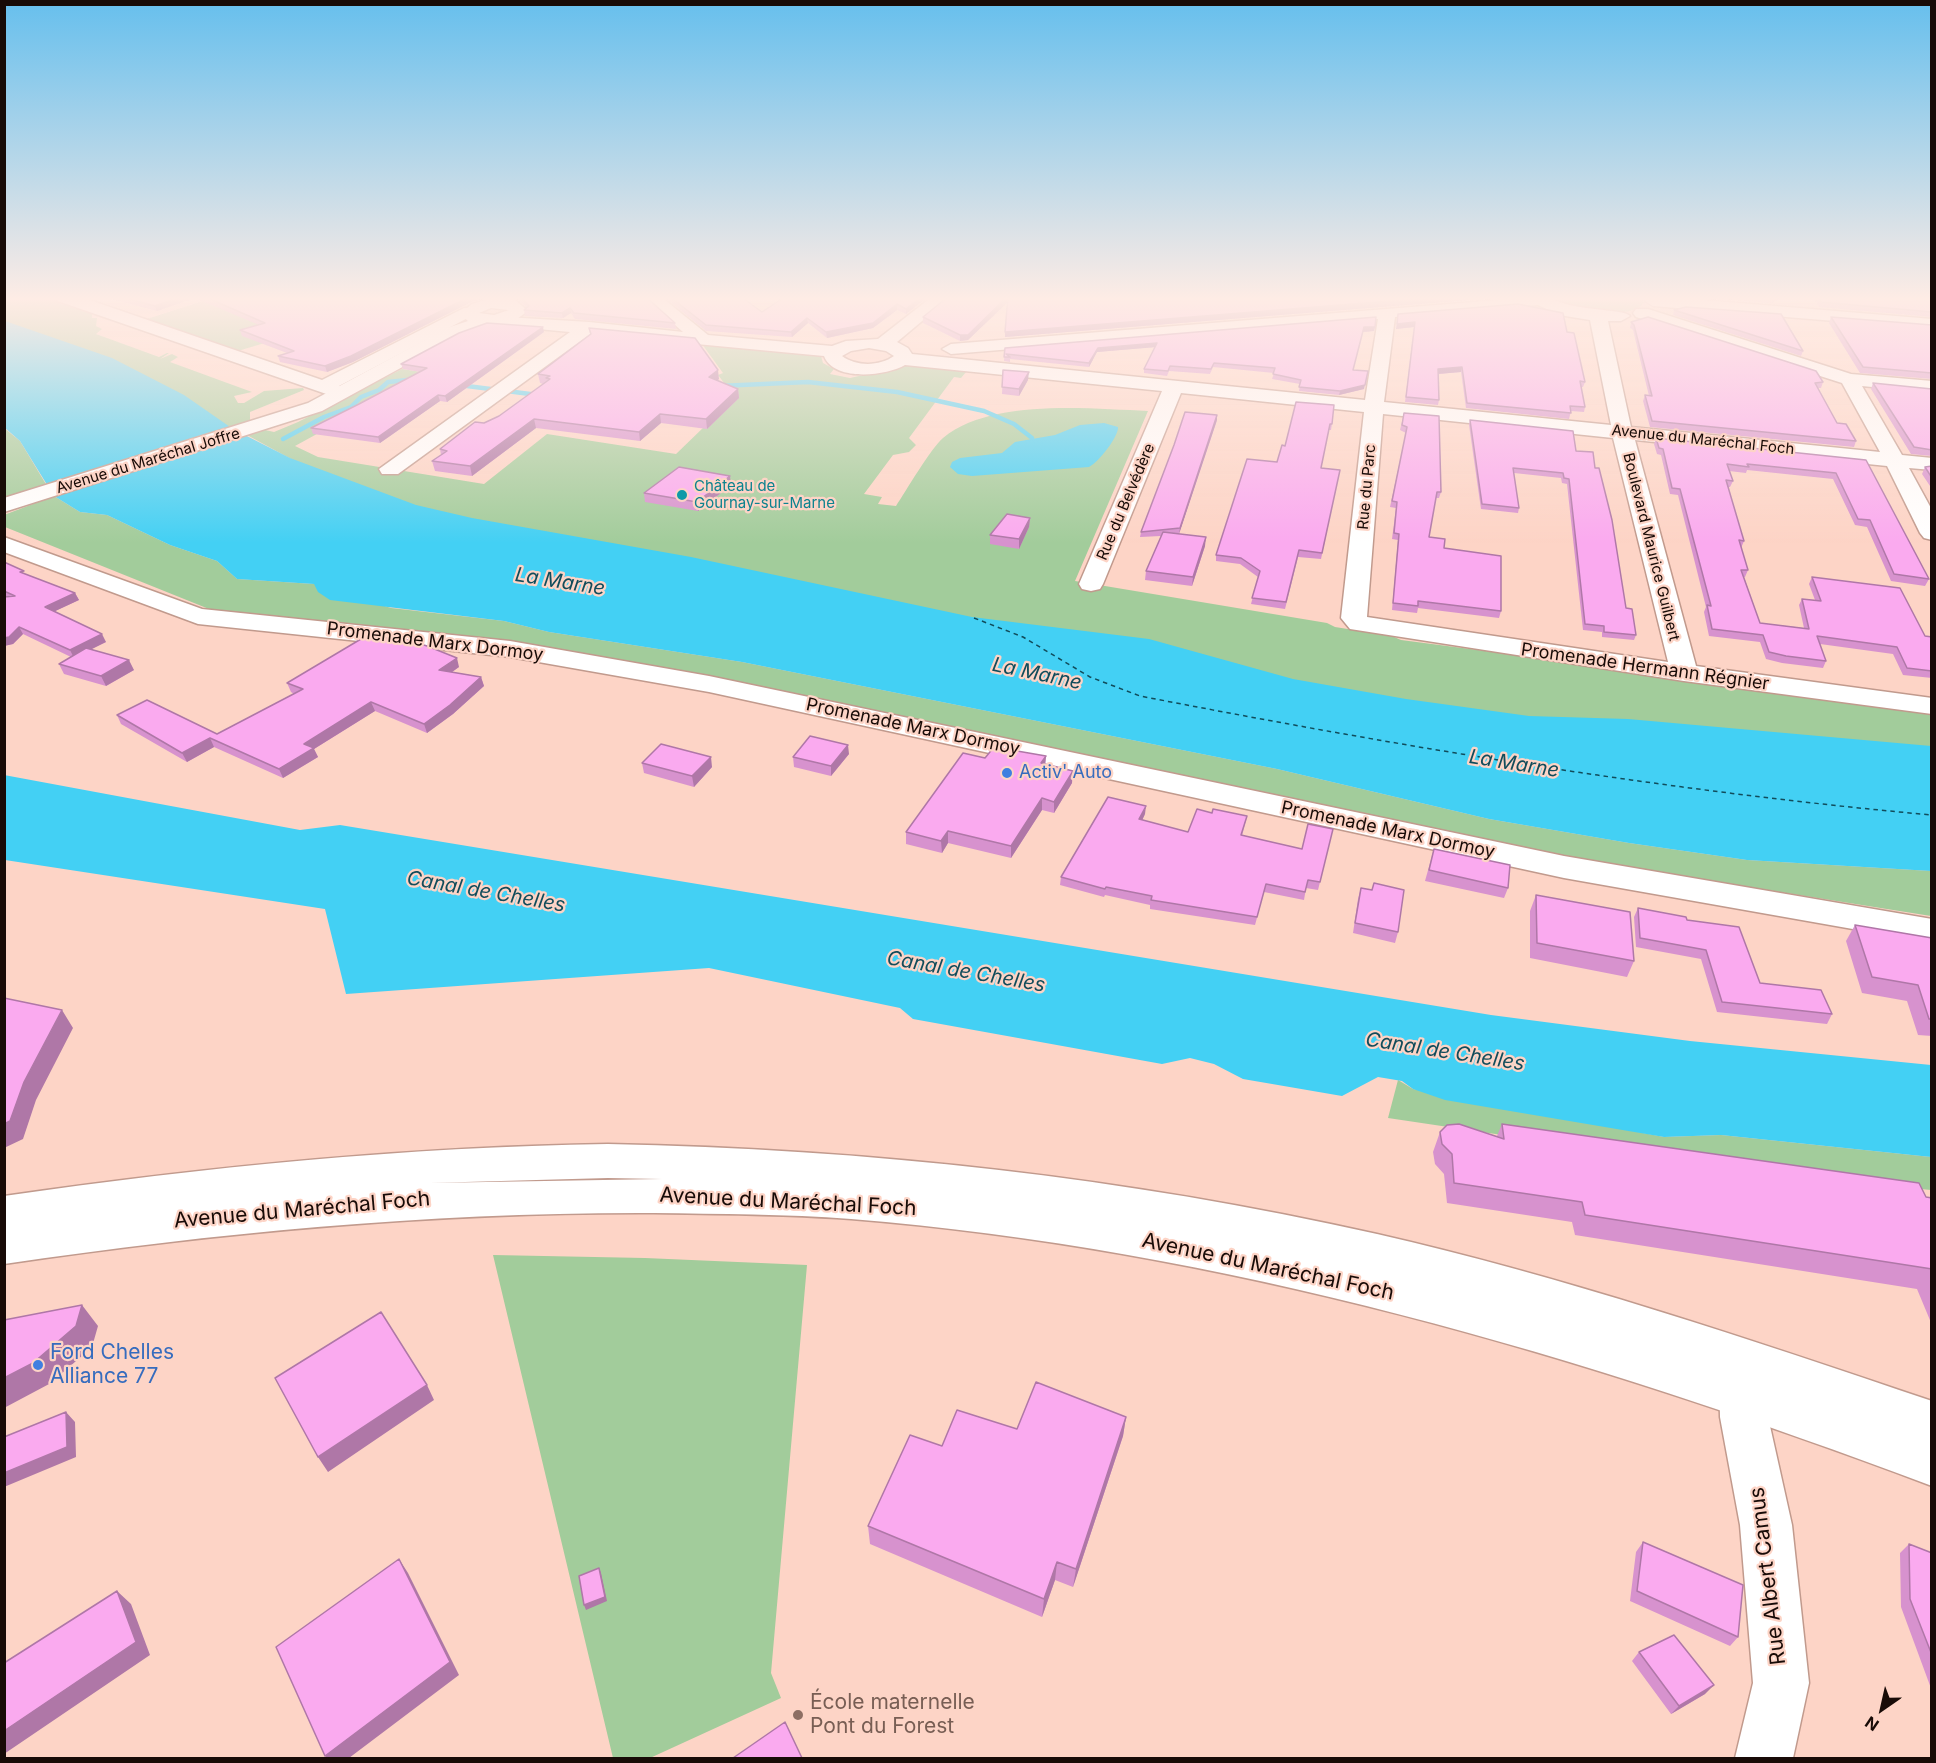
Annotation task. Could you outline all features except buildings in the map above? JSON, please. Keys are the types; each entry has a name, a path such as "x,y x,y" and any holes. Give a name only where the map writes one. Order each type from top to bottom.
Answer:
{"street":[{"path":"299,378 329,389"},
{"name":"Avenue du Maréchal Joffre","path":"291,415 329,389 351,378"},
{"name":"Avenue du Maréchal Joffre","path":"4,505 315,408 369,378"},
{"path":"390,469 517,378"},
{"name":"Avenue du Maréchal Foch","path":"1097,378 1932,464"},
{"name":"Rue du Parc","path":"1359,624 1354,618 1378,378"},
{"name":"Boulevard Maurice Guilbert","path":"1611,378 1622,431 1683,673"},
{"path":"1849,379 1932,387"},
{"path":"1849,379 1895,460 1932,533"},
{"name":"Rue du Belvédère","path":"1091,584 1174,387"},
{"name":"Promenade Marx Dormoy","path":"4,544 198,616 510,649 710,684 1564,867 1932,931"},
{"name":"Promenade Hermann Régnier","path":"1359,624 1683,673 1932,706"},
{"name":"Avenue du Maréchal Foch","path":"4,1214 186,1188 364,1172 528,1162 739,1165 902,1175 1194,1215 1347,1247 1578,1323"},
{"name":"Avenue du Maréchal Foch","path":"4,1246 181,1220 313,1206 448,1197 652,1196 866,1203 1062,1227 1222,1253 1316,1274 1578,1323"},
{"path":"1578,1323 1742,1375 1932,1424"},
{"path":"1742,1375 1932,1462"},
{"name":"Rue Albert Camus","path":"1742,1375 1744,1417 1766,1525 1781,1683 1764,1758"}],"green space":[{"path":"116,378 214,378 252,392 234,396 238,403 244,403 264,391 303,388 304,390 250,412 250,422 233,429"},
{"path":"384,378 418,378 295,446 318,457 484,484 547,434 676,454 735,397 721,378 953,378 909,438 916,445 909,452 893,455 864,494 882,497 878,504 896,506 938,443 963,425 1014,411 1070,408 1148,411 1075,581 1327,623 1335,627 1392,636 1401,640 1931,709 1931,771 1446,716 394,515 247,435 265,430 274,432"},
{"path":"4,428 20,441 47,486 5,497"},
{"path":"54,496 80,512 107,515 170,545 217,561 237,579 314,584 391,608 504,621 549,632 742,662 1277,769 1489,819 1747,860 1931,871 1931,916 1547,855 951,727 679,672 500,641 209,609 5,527 4,515"},
{"path":"1398,1080 1413,1089 1664,1137 1721,1135 1931,1157 1931,1190 1764,1174 1388,1118"},
{"path":"493,1255 645,1258 807,1265 771,1673 781,1698 650,1758 613,1758"}],"water":[{"name":"La Marne","path":"5,378 151,378 184,395 233,429 290,458 416,505 472,518 691,557 972,617 1149,639 1293,679 1406,699 1529,716 1628,719 1931,746 1931,871 1747,860 1489,819 1277,769 742,662 549,632 504,621 330,600 318,592 314,584 237,579 217,561 170,545 107,515 80,512 54,496 20,441 5,428"},
{"path":"1104,423 1118,427 1117,431 1108,449 1089,467 972,476 958,474 950,467 952,462 960,458 1002,453 1015,442 1055,435 1080,425"},
{"name":"Canal de Chelles","path":"4,775 300,830 340,825 1491,1015 1690,1041 1931,1065 1931,1157 1721,1135 1664,1137 1445,1100 1413,1089 1402,1081 1378,1077 1342,1096 1243,1079 1214,1064 1190,1058 1162,1064 913,1019 900,1008 709,968 346,994 325,909 5,860"}],"waterway":[{"path":"283,439 324,417 351,407 361,397 379,390 388,382 417,379"},
{"path":"719,386 808,382 897,392 984,411 1014,424 1032,438"},
{"path":"459,385 538,395"}],"ferry route":[{"path":"974,618 1023,637 1090,677 1140,696 1337,733 1534,766 1733,793 1932,815"}],"place":[{"name":"Château de Gournay-sur-Marne","path":"682,495"},
{"name":"Activ' Auto","path":"1007,773"},
{"name":"Ford Chelles Alliance 77","path":"38,1365"},
{"name":"École maternelle Pont du Forest","path":"798,1715"}]}
